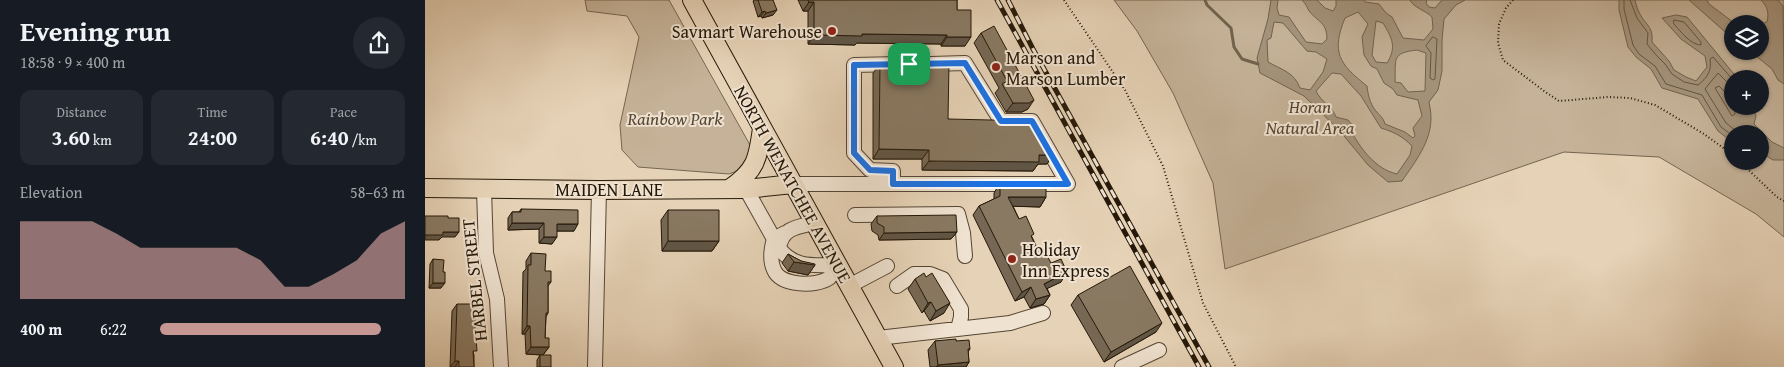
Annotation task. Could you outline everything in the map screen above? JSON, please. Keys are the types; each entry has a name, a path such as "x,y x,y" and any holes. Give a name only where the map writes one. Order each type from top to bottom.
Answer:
{"main road":[{"name":"NORTH WENATCHEE AVENUE","path":"692,0 894,367"},
{"path":"737,189 751,169 759,148 762,128"},
{"name":"MAIDEN LANE","path":"425,188 737,189 793,184"}],"street":[{"path":"793,184 893,184 1068,184 1032,121 1001,121 965,63 854,65 854,153 870,170 893,171 893,184"},
{"name":"HARBEL STREET","path":"484,189 486,253 497,300 501,367"},
{"path":"737,189 779,236 779,248 785,256 793,262 815,265 838,265"},
{"path":"595,367 599,190"},
{"path":"855,215 958,214 963,233 965,256"},
{"path":"814,222 799,226 779,236 771,250 774,270 779,277 791,282 809,285 829,278 838,265"},
{"path":"849,286 887,266"},
{"path":"897,286 914,274 930,274 943,278 961,309 958,329"},
{"path":"878,338 1010,323 1043,313"},
{"path":"1122,367 1159,350"}],"path":[{"path":"1065,0 1125,90 1163,166 1203,303 1236,367"},
{"path":"1513,0 1506,8 1499,24 1498,43 1503,60 1544,91 1559,101 1615,97 1630,98 1655,105 1704,134 1724,148"},
{"path":"1748,170 1777,197 1784,201"}],"green space":[{"name":"Rainbow Park","path":"585,0 669,0 750,145 749,156 739,170 729,174 638,167 622,150 620,125 639,37 627,16 587,11"},
{"name":"Horan Natural Area","path":"1114,0 1784,0 1784,237 1756,214 1659,157 1564,152 1225,269 1213,183 1173,93 1137,31"}],"water":[{"path":"1271,0 1278,0 1277,8 1279,15 1289,17 1306,42 1322,44 1327,39 1324,26 1309,11 1302,0 1317,0 1325,8 1333,11 1336,6 1336,0 1364,0 1365,2 1379,4 1392,17 1403,38 1424,40 1433,29 1432,17 1414,5 1410,0 1427,0 1426,3 1429,7 1435,8 1442,0 1465,0 1456,5 1444,19 1442,71 1438,90 1429,102 1431,118 1428,135 1412,167 1402,181 1388,182 1368,165 1339,130 1304,96 1260,73 1257,58 1268,19","holes":["1358,12 1368,24 1362,37 1364,55 1371,66 1377,69 1384,83 1393,89 1397,95 1418,100 1422,116 1413,128 1415,136 1413,138 1405,132 1385,124 1372,105 1367,86 1344,64 1338,49 1345,18","1376,21 1383,23 1389,33 1393,47 1387,63 1376,62 1372,55","1274,22 1283,23 1307,51 1316,52 1327,59 1323,72 1310,90 1300,88 1291,75 1268,62 1267,40 1271,38","1417,50 1426,53 1425,91 1408,92 1401,83 1395,82 1397,58 1399,55","1332,73 1341,74 1361,96 1381,128 1398,135 1412,146 1410,155 1397,174 1375,163 1358,143 1350,129 1353,126 1348,120 1336,117 1316,91"]},
{"path":"1619,0 1635,0 1640,14 1651,30 1652,42 1669,61 1674,70 1696,81 1707,67 1705,56 1681,39 1662,18 1676,15 1687,17 1731,70 1724,70 1724,115 1756,115 1755,125 1724,125 1724,136 1718,131 1698,99 1662,88 1651,69 1636,57 1628,47 1619,10"},
{"path":"1689,0 1707,0 1709,4 1724,15 1724,31"},
{"path":"1761,0 1778,0 1783,6 1784,84 1778,80 1772,69 1761,60 1769,60 1769,15"},
{"path":"1769,139 1784,148 1784,160 1773,160 1769,158"}],"building":[{"path":"758,0 773,0 777,10 766,13 765,11 762,12"},
{"path":"808,0 957,0 957,10 971,10 971,37 947,37 947,35 814,35 814,2 809,2"},
{"path":"994,26 1034,100 1029,103 1013,103 1002,84 1007,81 981,33"},
{"path":"949,63 948,119 1033,121 1039,131 1039,140 1044,140 1053,155 1039,155 1039,162 929,161 929,150 879,149 880,64"},
{"path":"1000,183 1046,183 1046,197 1008,197 1019,219 1026,216 1034,234 1031,236 1038,250 1043,248 1051,263 1061,259 1067,272 1044,284 1050,295 1036,299 1031,287 1022,292 979,206 1000,196"},
{"path":"521,209 578,210 578,224 557,224 557,237 544,237 544,223 512,223 512,212 521,212"},
{"path":"668,210 719,210 719,241 668,241"},
{"path":"956,215 957,232 884,233 884,227 877,223 877,216"},
{"path":"425,216 459,218 459,232 443,232 443,235 425,235"},
{"path":"531,253 546,254 545,271 551,271 551,282 548,282 548,313 546,313 545,338 549,338 549,347 531,347 530,326 527,326 528,265 531,265"},
{"path":"788,254 801,261 815,265 794,262"},
{"path":"433,259 444,260 443,272 445,272 445,283 433,283"},
{"path":"1130,266 1162,323 1111,352 1078,295"},
{"path":"924,273 926,277 932,273 950,303 936,311 931,302 928,303 915,279"},
{"path":"457,304 475,304 477,351 473,351 474,367 459,367 459,361 455,361"},
{"path":"956,339 956,341 969,340 969,362 938,365 935,341"},
{"path":"540,355 551,355 551,367 540,367"}],"waterway":[{"path":"1205,0 1207,5 1231,28 1234,47 1242,59 1258,64"}],"railway":[{"path":"997,0 1199,367"},
{"path":"1008,0 1033,49 1209,367"}],"place":[{"name":"Savmart Warehouse","path":"832,31"},
{"name":"Marson and Marson Lumber","path":"996,67"},
{"name":"Holiday Inn Express","path":"1012,259"}],"route":[{"path":"965,63 1001,121 1032,121 1068,184 893,184 893,171 870,170 854,153 854,65 909,64 965,63"}]}
